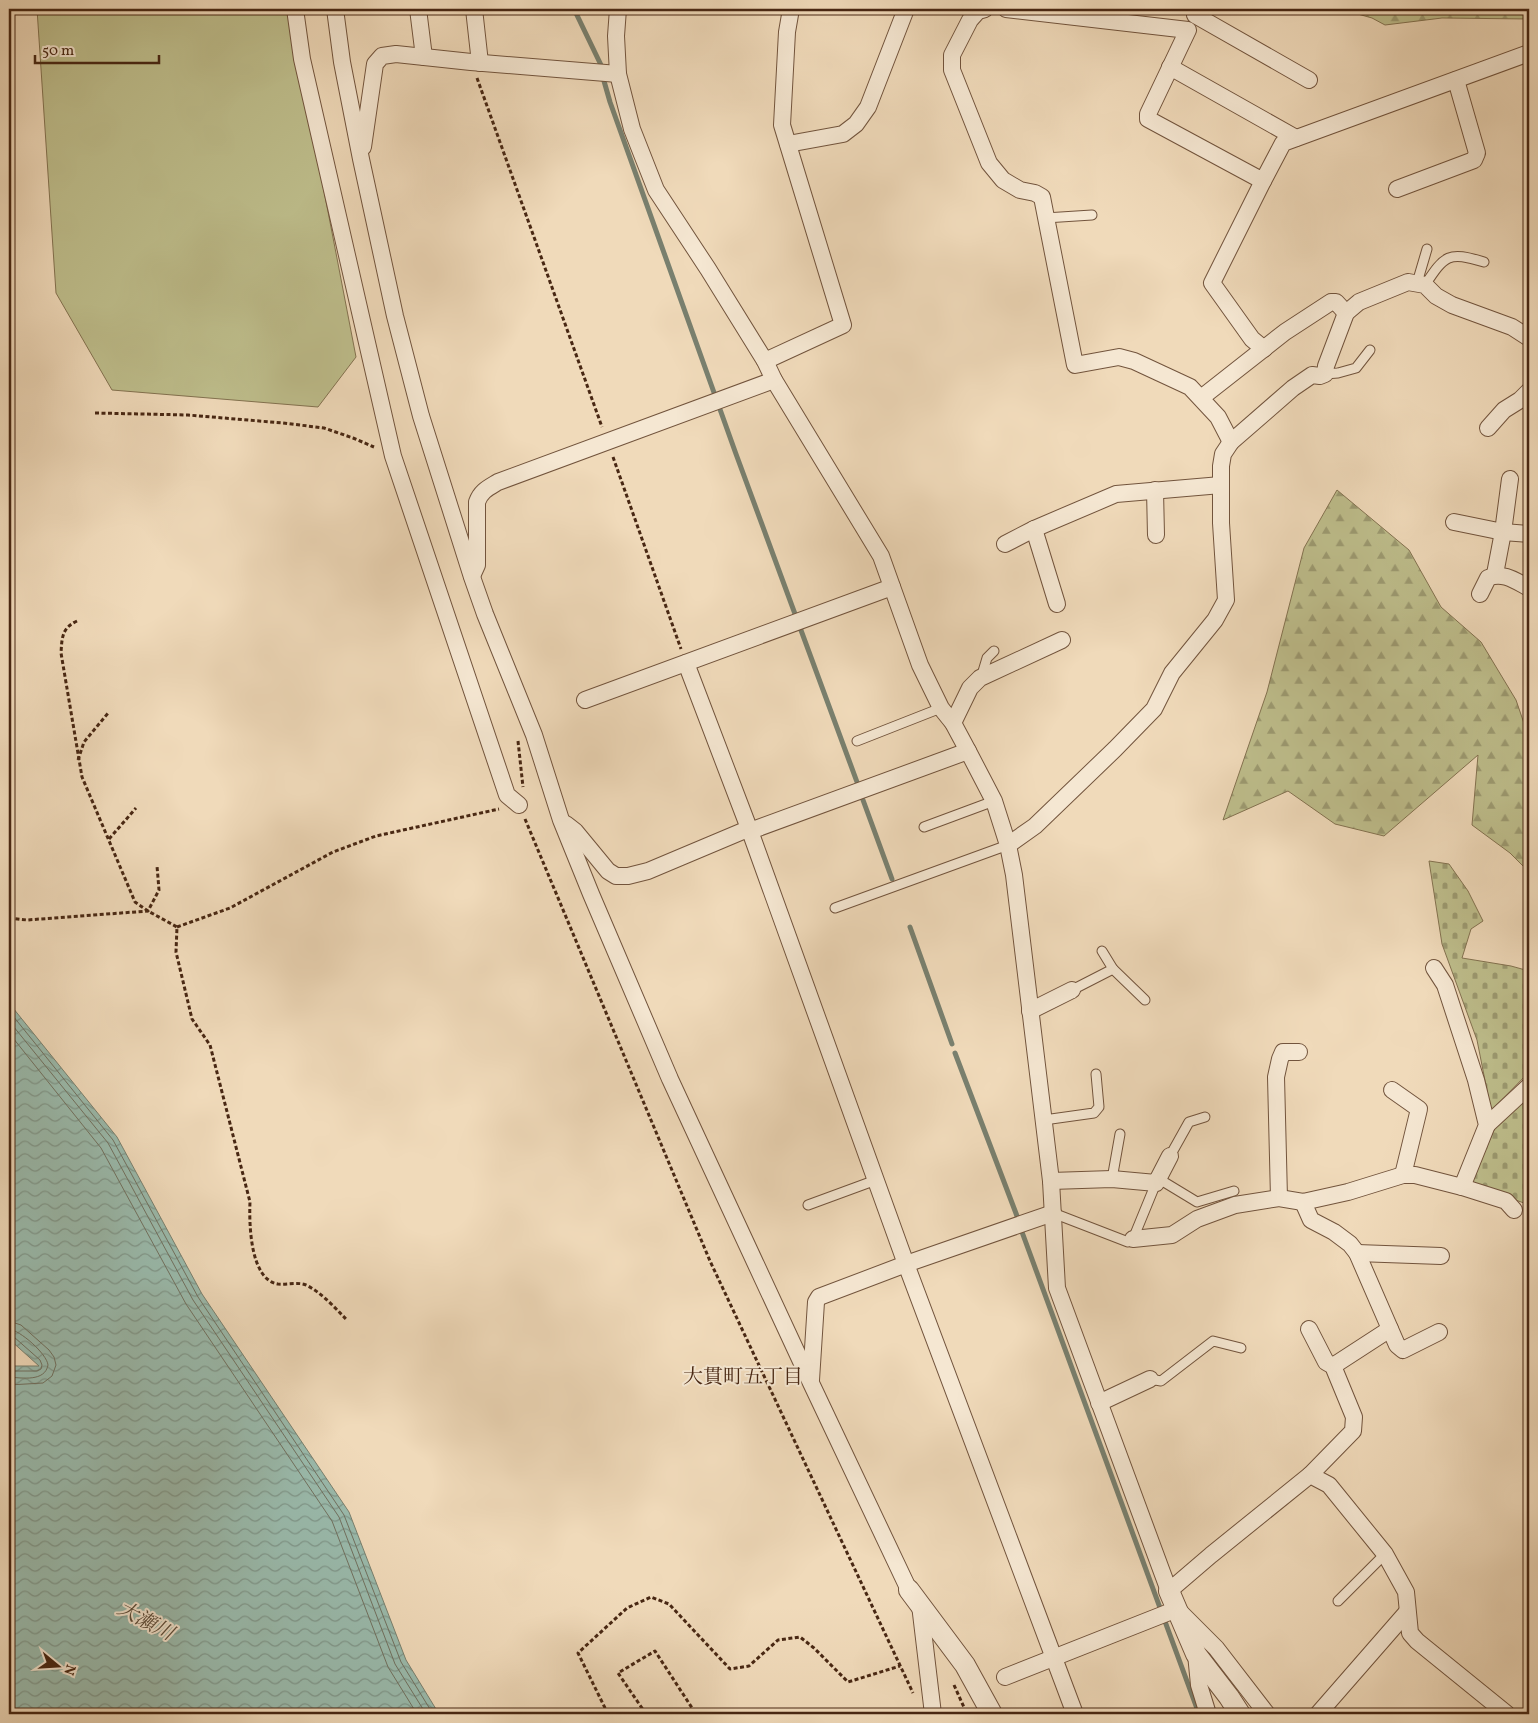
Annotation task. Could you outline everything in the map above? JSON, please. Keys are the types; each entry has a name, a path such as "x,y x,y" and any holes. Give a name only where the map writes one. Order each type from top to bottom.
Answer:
{"street":[{"path":"295,9 302,59 393,456 507,795 520,805"},
{"path":"335,9 342,62 361,159 395,316 421,416 472,577 534,735 561,820 670,1079 811,1384 914,1598 966,1665 992,1714"},
{"path":"418,9 424,57"},
{"path":"474,9 476,62"},
{"path":"618,9 616,36 618,74 632,129 656,190 765,361 774,380 881,556 920,665 941,708 968,751 994,801 1008,845 1014,875 1051,1181 1057,1288 1173,1600 1196,1654 1240,1714"},
{"path":"765,361 843,325 782,125 787,32 791,9"},
{"path":"788,144 843,134 856,124 868,107 906,9"},
{"path":"985,9 978,11 970,20 952,55 952,70 989,162 1003,180 1020,190 1035,193 1042,197 1076,365 1119,357 1134,361 1190,387 1218,416 1231,442"},
{"path":"1012,9 1188,30"},
{"path":"1263,181 1148,119 1148,114 1196,12 1309,80"},
{"path":"1264,349 1252,339 1212,283 1283,143 1529,53"},
{"path":"361,159 375,64 382,56 396,54 618,74"},
{"path":"1170,67 1296,138"},
{"path":"1397,189 1474,160 1477,153 1456,80"},
{"path":"1008,845 1035,826 1115,750 1154,709 1172,673 1215,620 1226,600 1221,523 1221,466 1223,454 1231,442 1293,388 1312,375 1320,376 1325,374 1326,366 1346,313 1359,302 1408,282 1421,284 1436,296 1452,305 1512,326 1529,338"},
{"path":"1201,398 1285,332 1331,302 1336,302 1346,313"},
{"path":"472,577 477,566 477,502 485,489 498,482 774,380"},
{"path":"1488,428 1504,410 1520,400 1529,391"},
{"path":"1495,574 1510,479"},
{"path":"1005,544 1034,529 1116,494 1221,486"},
{"path":"1155,490 1156,535"},
{"path":"1454,522 1503,532 1529,534"},
{"path":"1034,529 1057,604"},
{"path":"1480,594 1488,578 1495,574 1507,576 1529,588"},
{"path":"585,700 892,587"},
{"path":"952,723 970,688 980,678 1062,640"},
{"path":"686,663 750,831 906,1264 1075,1714"},
{"path":"561,820 575,831 608,872 616,876 628,876 648,871 743,831 750,831 968,751"},
{"path":"1434,968 1445,985 1476,1080 1487,1125"},
{"path":"1030,1011 1072,990"},
{"path":"1278,1198 1276,1077 1280,1058 1284,1052 1299,1052"},
{"path":"1462,1187 1487,1125 1529,1086"},
{"path":"1392,1090 1419,1109 1403,1175"},
{"path":"1051,1181 1112,1179 1156,1183 1170,1156"},
{"path":"1133,1240 1172,1235 1197,1219 1235,1205 1278,1198 1303,1202 1348,1192 1403,1175 1415,1175 1462,1187 1506,1201 1514,1210"},
{"path":"1303,1202 1311,1220 1334,1232 1357,1252 1397,1346 1403,1350 1439,1332"},
{"path":"811,1384 816,1302 819,1297 906,1264 1053,1213"},
{"path":"1357,1252 1441,1256"},
{"path":"1005,1677 1054,1658 1173,1600 1211,1555 1310,1475 1353,1431 1354,1417 1333,1366 1326,1362 1309,1329"},
{"path":"1333,1366 1390,1329"},
{"path":"1099,1403 1150,1379"},
{"path":"1310,1475 1329,1486 1385,1554 1406,1592 1410,1633 1417,1641 1507,1714"},
{"path":"914,1598 933,1714"},
{"path":"1173,1600 1216,1648 1267,1714"},
{"path":"1318,1714 1407,1612"},
{"path":"1196,1654 1199,1684 1208,1714"}],"lane":[{"path":"1045,218 1092,215"},
{"path":"1421,284 1427,248"},
{"path":"1421,284 1438,264 1451,256 1467,257 1484,262"},
{"path":"1325,374 1356,368 1370,350"},
{"path":"980,678 987,658 994,651"},
{"path":"857,741 941,708"},
{"path":"924,827 994,801"},
{"path":"835,908 1008,845"},
{"path":"1102,951 1113,969 1145,1000"},
{"path":"1072,990 1113,969"},
{"path":"1044,1120 1094,1113 1099,1107 1096,1074"},
{"path":"1170,1156 1189,1122 1205,1117"},
{"path":"1112,1179 1120,1134"},
{"path":"808,1205 876,1180"},
{"path":"1053,1213 1128,1242 1133,1240 1156,1183 1164,1182 1197,1202 1234,1191"},
{"path":"1150,1379 1161,1382 1213,1341 1241,1348"},
{"path":"1338,1601 1385,1554"}],"path":[{"path":"476,62 686,663"},
{"path":"95,413 188,415 324,428 353,438 393,456"},
{"path":"77,621 69,625 62,637 61,653 82,778 135,902 177,927 230,908 333,852 376,836 520,805"},
{"path":"78,760 84,742 109,712"},
{"path":"519,736 518,745 523,785 520,805 710,1261 915,1698"},
{"path":"109,839 136,808"},
{"path":"148,911 159,890 157,866"},
{"path":"9,918 28,920 148,911"},
{"path":"177,927 176,952 192,1019 210,1045 250,1202 249,1225 255,1259 264,1276 276,1284 307,1285 323,1296 346,1319"},
{"path":"608,1714 578,1653 627,1608 651,1598 669,1604 730,1669 749,1666 778,1640 800,1637 814,1648 848,1682 900,1666"},
{"path":"646,1714 618,1673 655,1651 696,1714"}],"green space":[{"path":"37,9 289,9 356,357 318,407 112,390 56,293"},
{"path":"1340,9 1529,9 1529,19 1442,18 1385,25 1372,18"},
{"path":"1337,490 1409,550 1441,607 1481,642 1516,700 1529,738 1529,872 1510,853 1472,825 1478,755 1384,836 1335,824 1288,791 1223,820 1267,692 1304,548"},
{"path":"1429,861 1449,864 1468,891 1483,921 1471,929 1462,958 1529,971 1529,1072 1491,1111 1477,1040 1442,944"},
{"path":"1529,1093 1529,1205 1471,1183 1494,1130"}],"water":[{"name":"大瀬川","path":"9,1003 117,1137 202,1294 349,1512 406,1660 439,1714 9,1714 9,1366 39,1366 9,1339"}],"waterway":[{"path":"574,9 601,65"},
{"path":"604,81 736,454 857,782"},
{"path":"863,800 892,879"},
{"path":"910,927 952,1044"},
{"path":"955,1053 1017,1216"},
{"path":"1022,1232 1199,1714"}],"district":[{"name":"大貫町五丁目","path":"743,1378"}]}
